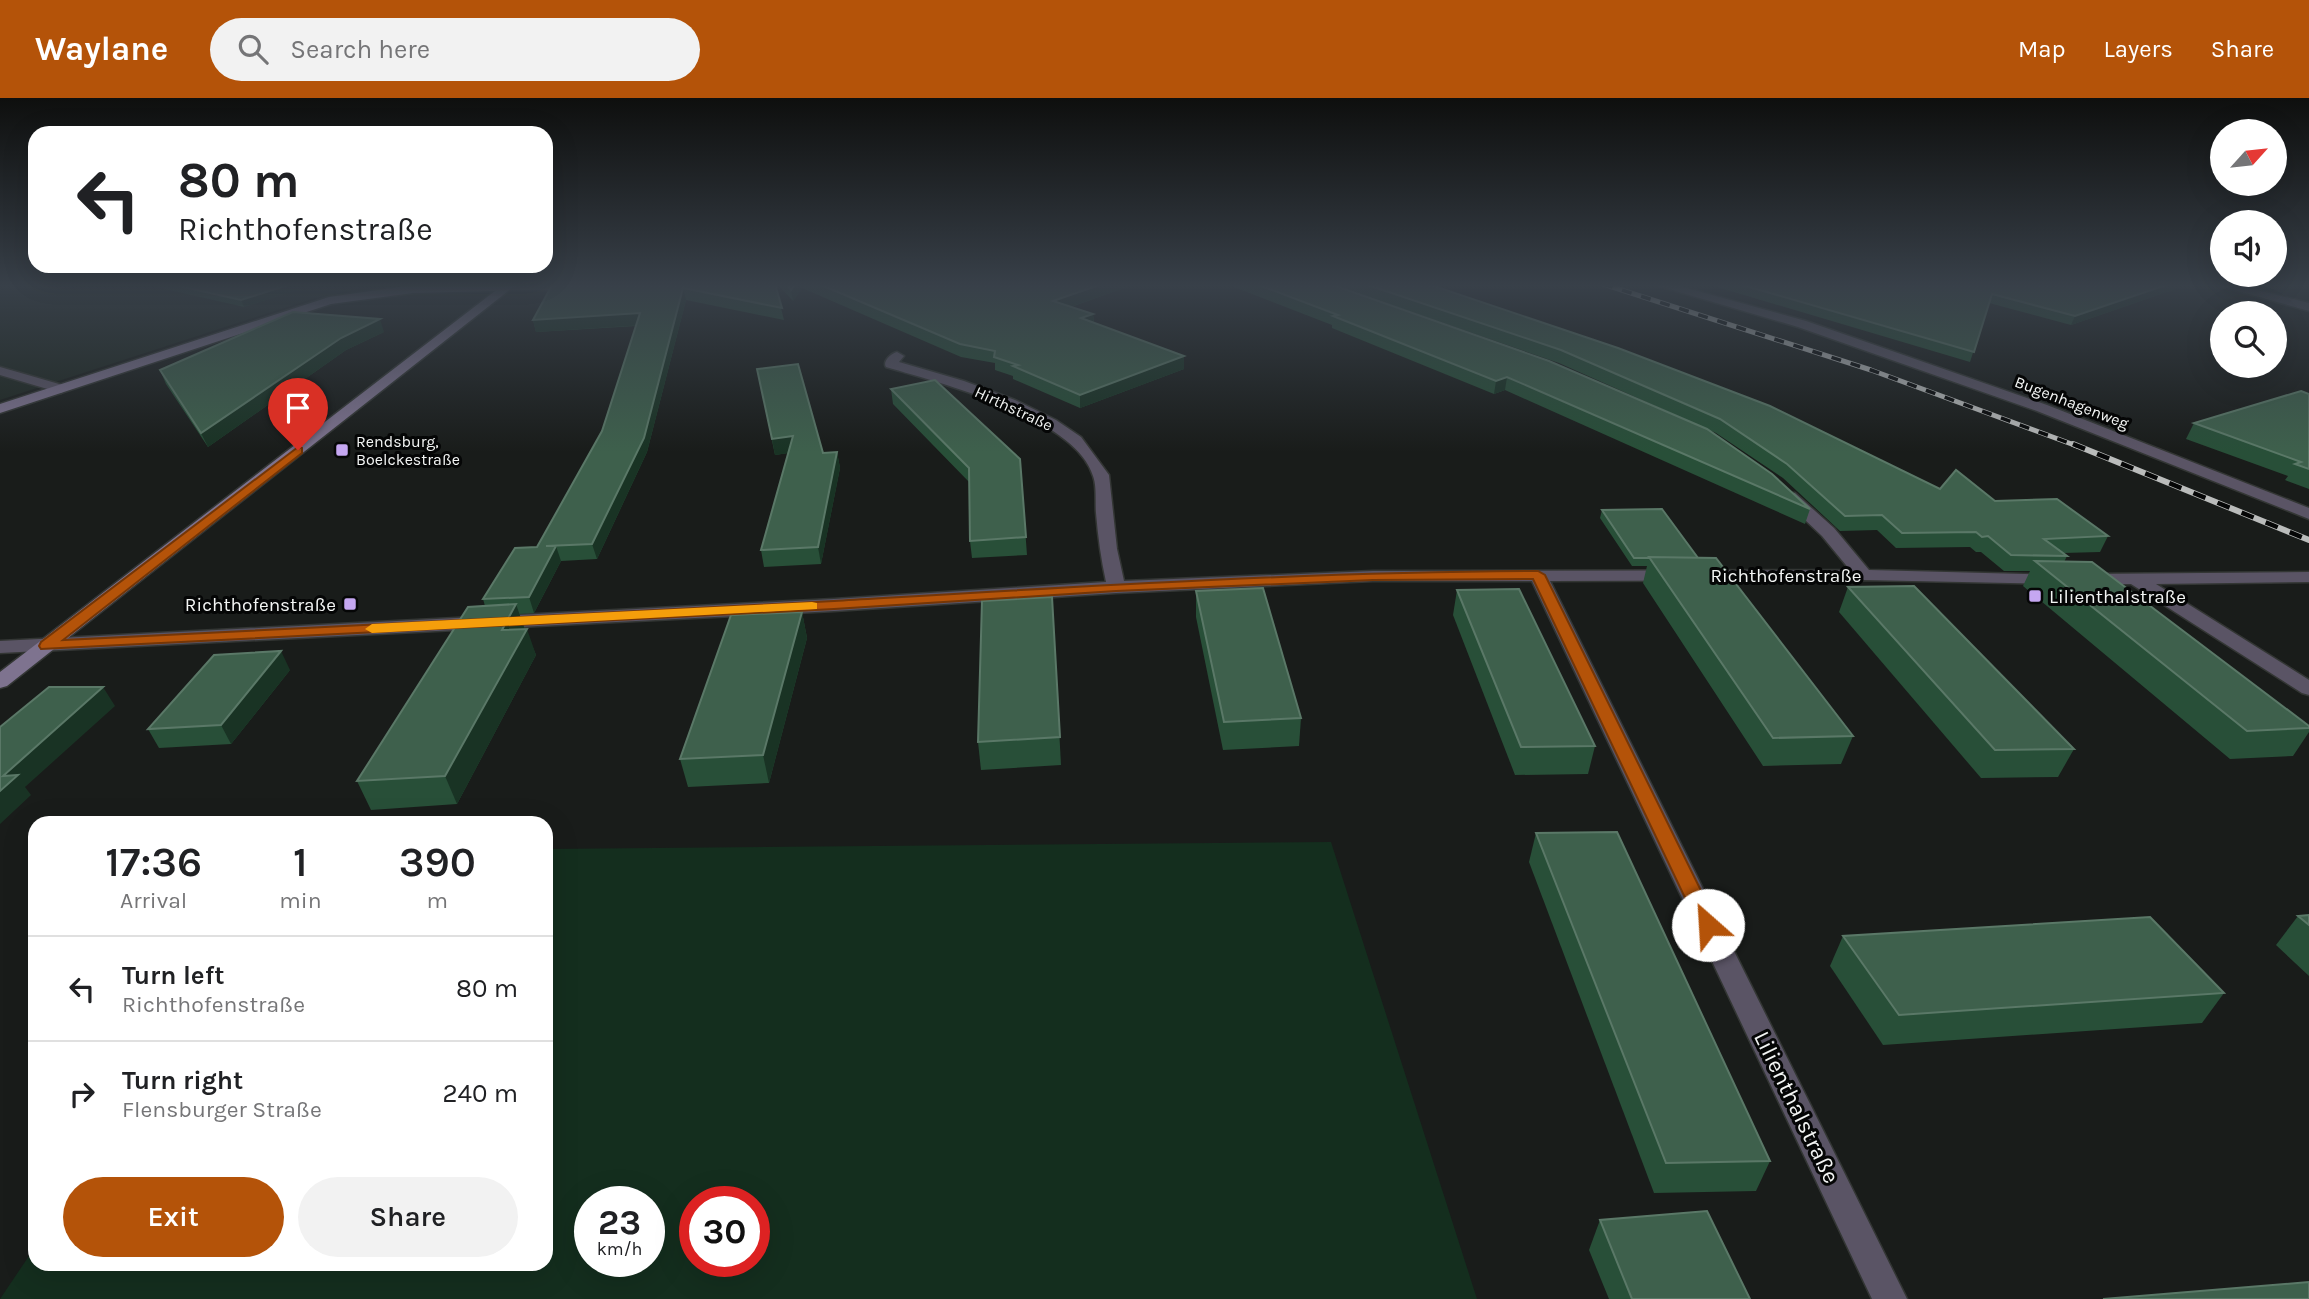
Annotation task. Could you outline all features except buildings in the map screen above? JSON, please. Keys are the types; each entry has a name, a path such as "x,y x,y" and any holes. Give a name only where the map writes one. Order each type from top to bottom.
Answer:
{"main road":[{"path":"0,409 210,340"},
{"path":"0,682 440,340"}],"street":[{"name":"Bugenhagenweg","path":"1848,340 2042,408 2309,514"},
{"name":"Hirthstraße","path":"897,356 891,364 959,384 1010,403 1051,423 1076,440 1101,475 1108,549 1116,587"},
{"path":"0,371 61,389"},
{"path":"1775,483 1828,532 1864,575"},
{"name":"Lilienthalstraße","path":"1538,575 1890,1299"},
{"name":"Richthofenstraße","path":"0,647 834,605 1116,587 1373,576 1864,575 2137,580 2309,577"},
{"path":"2137,580 2309,689"}],"shaded area":[{"path":"0,340 185,340 0,400"}],"green space":[{"path":"1331,842 1477,1299 0,1299 28,1257 28,1271 553,1271 553,849"}],"railway":[{"path":"1778,340 1871,370 2077,446"},
{"path":"2073,444 2309,540"}],"slow traffic":[{"path":"372,629 812,606"}],"place":[{"name":"Rendsburg, Boelckestraße","path":"342,450"},
{"name":"Lilienthalstraße","path":"2035,596"},
{"name":"Richthofenstraße","path":"350,604"}],"route":[{"path":"298,450 47,646 834,605 1116,587 1373,576 1538,575 1708,925"}]}
